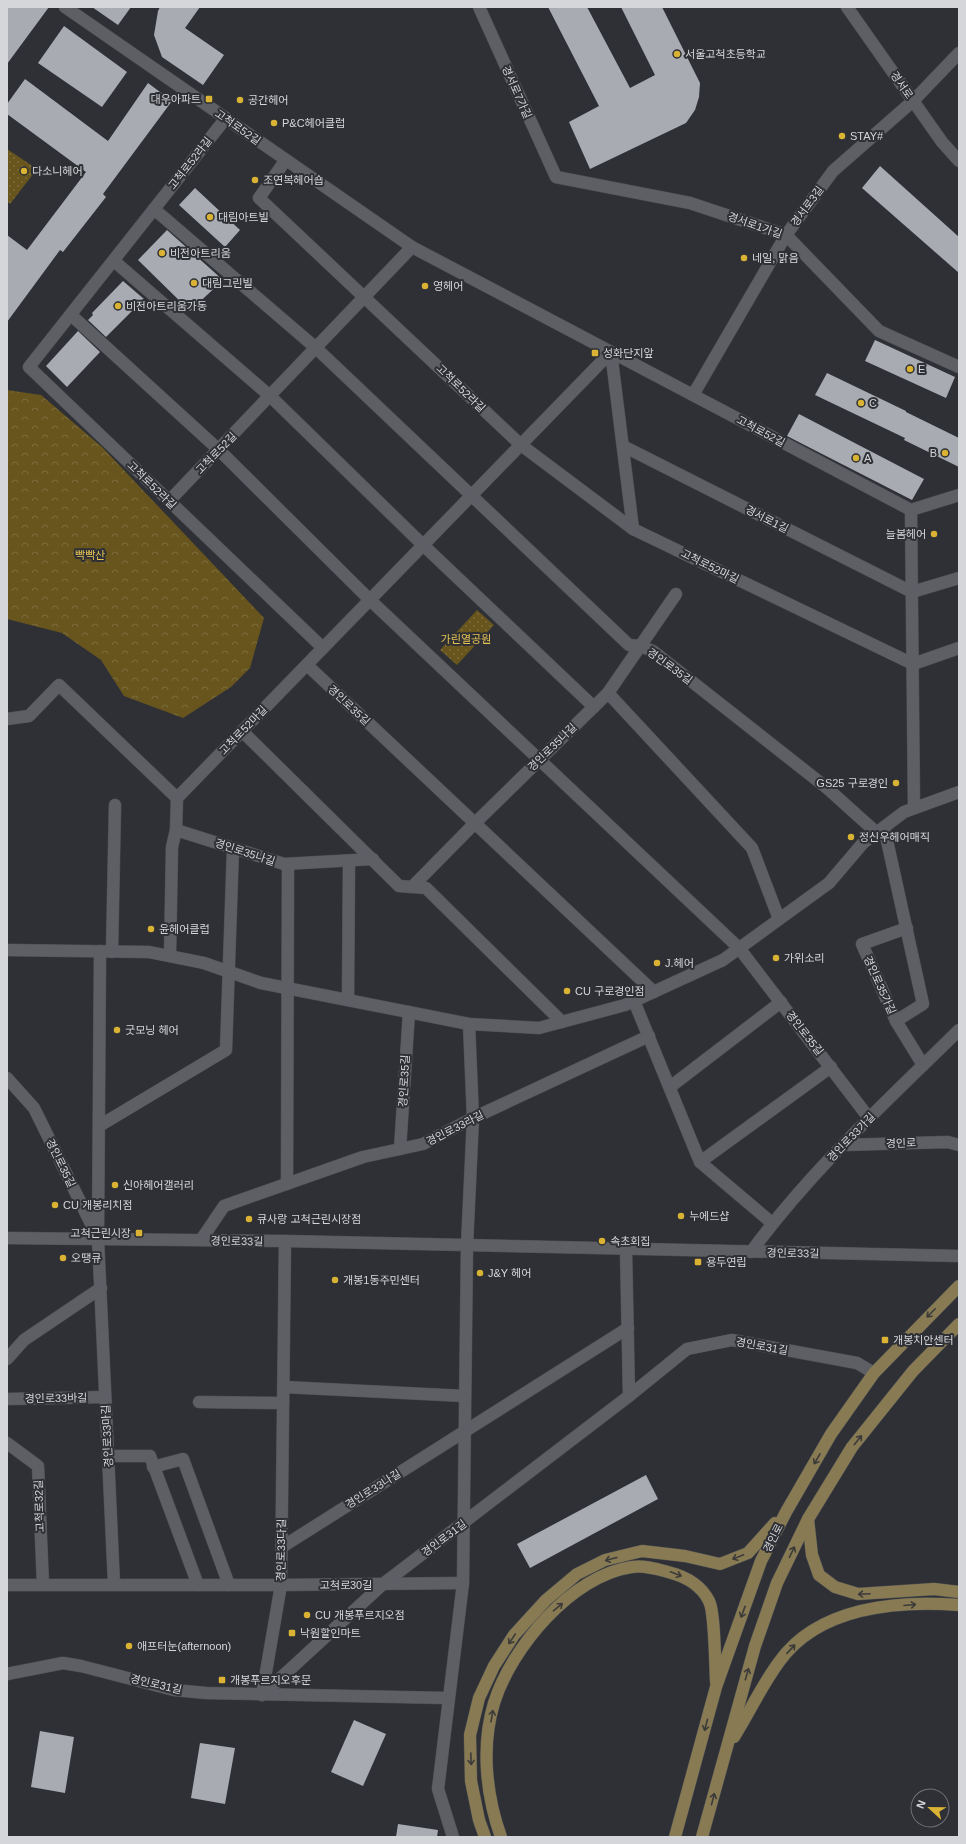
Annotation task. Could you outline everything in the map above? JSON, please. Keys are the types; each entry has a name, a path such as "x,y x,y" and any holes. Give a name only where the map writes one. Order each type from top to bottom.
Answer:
{"main road":[{"name":"경인로","path":"675,1837 716,1687 761,1561 786,1512 831,1434 874,1373 959,1286"},
{"name":"경인로","path":"702,1837 755,1646 777,1583 808,1519 852,1447 913,1371 959,1324"},
{"path":"485,1837 479,1820 471,1781 470,1735 479,1698 494,1666 514,1635 546,1600 577,1574 605,1560 642,1550 685,1556 720,1564 748,1553 786,1512"},
{"path":"808,1519 812,1555 819,1575 835,1587 858,1594 934,1589 959,1592"},
{"path":"500,1837 492,1812 487,1776 488,1738 494,1704 506,1674 525,1643 553,1610 582,1587 609,1574 632,1567 654,1568 676,1574 695,1584 709,1601 713,1623 716,1687"},
{"path":"726,1752 780,1661 800,1639 833,1619 876,1608 932,1603 959,1605"}],"street":[{"name":"고척로52길","path":"65,7 226,118 285,161 412,247 911,510"},
{"name":"경서로7가길","path":"479,7 556,177"},
{"name":"경서로","path":"847,7 942,142 959,161"},
{"name":"경서로3길","path":"692,395 786,235 833,171 913,101 959,52"},
{"name":"고척로52라길","path":"226,118 29,367 323,648"},
{"name":"고척로52라길","path":"285,161 259,198 365,296 521,445"},
{"name":"경서로1가길","path":"556,177 690,203 786,235 879,331 959,367"},
{"path":"154,209 316,348 471,495"},
{"name":"고척로52길","path":"170,502 412,247"},
{"path":"114,261 270,396 423,545 594,707"},
{"path":"71,315 219,450 370,600"},
{"path":"611,352 633,529"},
{"name":"고척로52마길","path":"177,798 611,352"},
{"name":"고척로52마길","path":"521,445 633,529 913,664"},
{"name":"경서로1길","path":"622,446 912,592"},
{"name":"경인로35길","path":"471,495 628,645 640,646 653,652 880,830"},
{"path":"914,808 911,510 959,495"},
{"path":"912,592 959,578"},
{"name":"경인로35나길","path":"412,886 475,822 608,693 676,594"},
{"name":"경인로35길","path":"370,600 739,948 869,1118"},
{"path":"913,664 959,648"},
{"name":"경인로35길","path":"307,665 654,992"},
{"path":"7,719 28,716 59,685 177,798 176,830 172,847 170,956"},
{"path":"608,693 752,848 779,919"},
{"path":"242,731 399,886 426,888 562,1022"},
{"path":"7,950 149,952 204,963 261,983 469,1024 540,1028 625,1005 723,960 829,883 863,843 904,812 959,792"},
{"path":"98,1239 99,1126 106,951 115,805"},
{"name":"경인로35나길","path":"176,830 284,864 373,859"},
{"path":"880,830 906,928 923,1004 896,1021"},
{"path":"99,1126 226,1050 230,972 233,848"},
{"path":"348,1000 349,861"},
{"path":"287,1184 288,864"},
{"name":"경인로35가길","path":"906,928 862,944 896,1021 923,1065"},
{"path":"634,1001 700,1162 772,1222"},
{"path":"670,1087 781,1002"},
{"name":"경인로35길","path":"400,1149 409,1012"},
{"path":"453,1837 438,1789 463,1584 467,1245 472,1118 469,1024"},
{"name":"경인로33가길","path":"751,1252 772,1222 843,1144 959,1030"},
{"name":"경인로33라길","path":"201,1240 224,1206 363,1157 423,1144 472,1118 649,1036"},
{"path":"700,1162 831,1067"},
{"name":"경인로35길","path":"7,1078 34,1108 98,1239"},
{"name":"경인로","path":"843,1144 948,1142 959,1145"},
{"name":"경인로33길","path":"10,1237 285,1241 959,1256"},
{"name":"경인로33마길","path":"98,1239 114,1584"},
{"name":"경인로33다길","path":"262,1695 281,1585 285,1241"},
{"path":"626,1249 629,1396"},
{"path":"7,1359 24,1340 101,1288"},
{"name":"경인로33나길","path":"282,1547 628,1328"},
{"name":"경인로31길","path":"7,1674 63,1663 81,1666 174,1690 262,1695 383,1584 629,1396 687,1349 732,1340 857,1363 874,1373"},
{"path":"284,1388 465,1396"},
{"name":"경인로33바길","path":"7,1399 105,1397"},
{"path":"199,1402 283,1403"},
{"name":"고척로32길","path":"7,1442 38,1466 43,1584"},
{"path":"108,1456 150,1456 198,1585"},
{"path":"153,1467 183,1459 229,1585"},
{"name":"고척로30길","path":"7,1585 463,1584"},
{"path":"262,1695 448,1698"}],"green space":[{"path":"7,149 37,169 10,204 7,201"},
{"name":"빡빡산","path":"7,390 41,395 102,447 264,618 250,668 231,687 183,718 124,696 101,660 62,633 7,619"},
{"name":"가린열공원","path":"477,610 494,625 457,665 440,650"}],"building":[{"path":"7,7 49,7 7,64"},
{"path":"92,7 131,7 118,25"},
{"path":"160,7 200,7 185,28 224,55 203,85 162,57 154,35"},
{"path":"548,7 587,7 630,88 655,75 621,7 662,7 700,83 699,97 695,110 686,123 590,169 569,122 599,106"},
{"path":"64,26 127,72 102,107 38,63"},
{"path":"25,79 108,141 148,83 172,101 103,194 106,197 63,252 60,250 7,322 7,235 27,250 86,172 7,114 7,104"},
{"path":"880,166 959,237 959,273 862,188"},
{"name":"대림아트빌","path":"195,188 240,230 225,247 179,205"},
{"path":"167,230 223,280 190,311 138,260"},
{"name":"비전아트리움가동","path":"123,281 144,299 106,337 88,320 93,315 92,313"},
{"path":"78,331 100,352 67,387 46,366"},
{"name":"E","path":"875,340 955,377 946,398 865,361"},
{"path":"827,373 959,438 959,467 904,440 905,438 815,395"},
{"name":"A","path":"799,414 924,479 912,500 787,436"},
{"path":"646,1475 658,1499 530,1568 517,1544"},
{"path":"354,1720 386,1734 363,1786 331,1772"},
{"path":"40,1731 74,1737 65,1793 31,1787"},
{"path":"200,1743 235,1748 225,1804 191,1798"},
{"path":"398,1824 438,1830 437,1837 396,1837"}],"place":[{"name":"서울고척초등학교","path":"677,54"},
{"name":"대우아파트","path":"209,99"},
{"name":"공간헤어","path":"240,100"},
{"name":"P&C헤어클럽","path":"274,123"},
{"name":"STAY#","path":"842,136"},
{"name":"다소니헤어","path":"24,171"},
{"name":"조연복헤어숍","path":"255,180"},
{"name":"대림아트빌","path":"210,217"},
{"name":"비전아트리움","path":"162,253"},
{"name":"네일, 맑음","path":"744,258"},
{"name":"대림그린빌","path":"194,283"},
{"name":"영헤어","path":"425,286"},
{"name":"비전아트리움가동","path":"118,306"},
{"name":"성화단지앞","path":"595,353"},
{"name":"E","path":"910,369"},
{"name":"C","path":"861,403"},
{"name":"B","path":"945,453"},
{"name":"A","path":"856,458"},
{"name":"늘봄헤어","path":"934,534"},
{"name":"GS25 구로경인","path":"896,783"},
{"name":"정신우헤어매직","path":"851,837"},
{"name":"윤헤어클럽","path":"151,929"},
{"name":"가위소리","path":"776,958"},
{"name":"J.헤어","path":"657,963"},
{"name":"CU 구로경인점","path":"567,991"},
{"name":"굿모닝 헤어","path":"117,1030"},
{"name":"신아헤어갤러리","path":"115,1185"},
{"name":"CU 개봉리치점","path":"55,1205"},
{"name":"누에드샵","path":"681,1216"},
{"name":"큐사랑 고척근린시장점","path":"249,1219"},
{"name":"고척근린시장","path":"139,1233"},
{"name":"속초회집","path":"602,1241"},
{"name":"오땡큐","path":"63,1258"},
{"name":"용두연립","path":"698,1262"},
{"name":"J&Y 헤어","path":"480,1273"},
{"name":"개봉1동주민센터","path":"335,1280"},
{"name":"개봉치안센터","path":"885,1340"},
{"name":"CU 개봉푸르지오점","path":"307,1615"},
{"name":"낙원할인마트","path":"292,1633"},
{"name":"애프터눈(afternoon)","path":"129,1646"},
{"name":"개봉푸르지오후문","path":"222,1680"}]}
